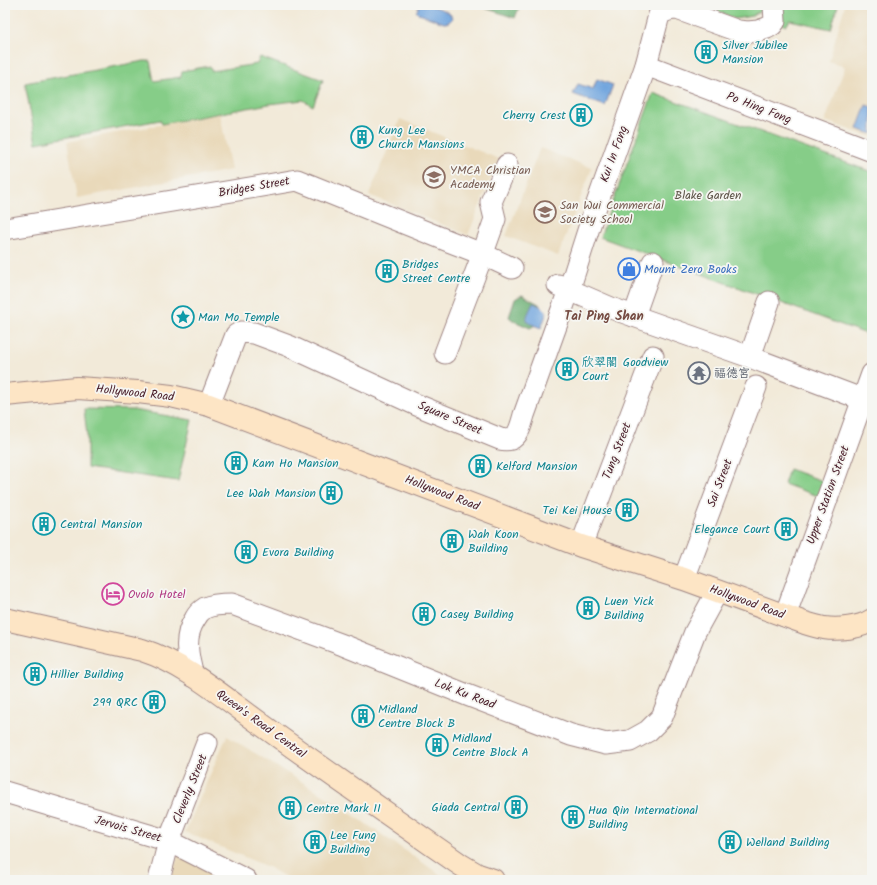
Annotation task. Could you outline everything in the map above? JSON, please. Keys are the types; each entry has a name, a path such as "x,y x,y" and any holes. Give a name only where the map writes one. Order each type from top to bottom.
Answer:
{"street":[{"name":"Kui In Fong","path":"563,288 594,212 646,65 659,16 664,11 677,9 738,31 748,32 758,31 772,25 775,21 774,5"},
{"name":"Po Hing Fong","path":"646,65 872,151"},
{"path":"445,353 495,219 491,202 507,165"},
{"name":"Bridges Street","path":"5,229 297,180 482,254 512,268"},
{"path":"634,316 653,262"},
{"path":"563,288 611,308 750,357 868,401"},
{"name":"Square Street","path":"209,405 236,335 241,332 254,333 289,346 423,408 500,439 510,440 519,430 563,288"},
{"path":"750,357 769,302"},
{"name":"Tung Street","path":"581,546 653,356"},
{"name":"Upper Station Street","path":"785,616 868,401 872,374"},
{"name":"Sai Street","path":"684,579 756,387"},
{"name":"Hollywood Road","path":"5,395 77,388 172,396 209,405 581,546 684,579 805,623 824,628 838,629 872,620"},
{"name":"Lok Ku Road","path":"194,676 187,646 187,637 192,622 198,614 206,608 219,604 232,604 343,645 571,735 606,744 630,741 648,731 662,717 695,632 717,592"},
{"name":"Queen's Road Central","path":"5,619 142,650 156,655 194,676 264,727 481,878"},
{"name":"Cleverly Street","path":"159,880 169,841 208,743"},
{"name":"Jervois Street","path":"5,792 169,841 246,880"}],"shaded area":[{"path":"845,5 872,5 872,138 826,121 823,127 845,67 829,61"},
{"path":"220,114 231,170 77,198 67,142"},
{"name":"YMCA Christian Academy","path":"400,119 499,159 468,235 369,195"},
{"name":"San Wui Commercial Society School","path":"540,148 592,168 558,256 506,236"},
{"path":"227,736 320,793 445,878 445,880 291,880 268,867 185,832"},
{"path":"178,855 228,880 171,880"}],"green space":[{"path":"476,5 520,5 515,18"},
{"path":"706,5 838,5 831,29 790,20 786,26 762,10 752,16 735,19"},
{"path":"260,57 323,80 313,106 303,100 269,104 162,124 160,120 36,143 25,83 144,61 150,61 154,81 181,77 182,71 210,66 211,71 257,64"},
{"name":"Blake Garden","path":"653,93 872,172 872,336 600,237"},
{"path":"522,295 539,304 544,315 541,322 530,328 514,321 509,317 515,299"},
{"path":"84,409 133,410 192,420 178,481 87,468 87,436"},
{"path":"789,469 823,481 818,496 784,484"}],"water":[{"path":"420,5 440,9 451,15 452,19 447,23 444,23 419,14 416,11"},
{"path":"597,79 613,85 605,106 573,94 578,84 593,89"},
{"path":"866,105 872,107 872,134 857,129"},
{"path":"533,303 543,308 546,312 541,328 531,324 527,319"}],"place":[{"name":"Silver Jubilee Mansion","path":"706,52"},
{"name":"Cherry Crest","path":"581,115"},
{"name":"Kung Lee Church Mansions","path":"362,137"},
{"name":"YMCA Christian Academy","path":"434,177"},
{"name":"San Wui Commercial Society School","path":"545,212"},
{"name":"Mount Zero Books","path":"629,269"},
{"name":"Bridges Street Centre","path":"387,271"},
{"name":"Man Mo Temple","path":"183,317"},
{"name":"欣翠閣 Goodview Court","path":"567,369"},
{"name":"福德宮","path":"699,373"},
{"name":"Kam Ho Mansion","path":"236,463"},
{"name":"Kelford Mansion","path":"480,466"},
{"name":"Lee Wah Mansion","path":"331,493"},
{"name":"Tei Kei House","path":"627,510"},
{"name":"Central Mansion","path":"44,524"},
{"name":"Elegance Court","path":"786,529"},
{"name":"Wah Koon Building","path":"452,541"},
{"name":"Evora Building","path":"246,552"},
{"name":"Ovolo Hotel","path":"113,594"},
{"name":"Luen Yick Building","path":"588,608"},
{"name":"Casey Building","path":"424,614"},
{"name":"Hillier Building","path":"35,674"},
{"name":"299 QRC","path":"154,702"},
{"name":"Midland Centre Block B","path":"363,716"},
{"name":"Midland Centre Block A","path":"437,745"},
{"name":"Giada Central","path":"516,807"},
{"name":"Centre Mark II","path":"290,808"},
{"name":"Hua Qin International Building","path":"573,817"},
{"name":"Lee Fung Building","path":"315,842"},
{"name":"Welland Building","path":"730,842"}],"district":[{"name":"Tai Ping Shan","path":"604,316"}]}
